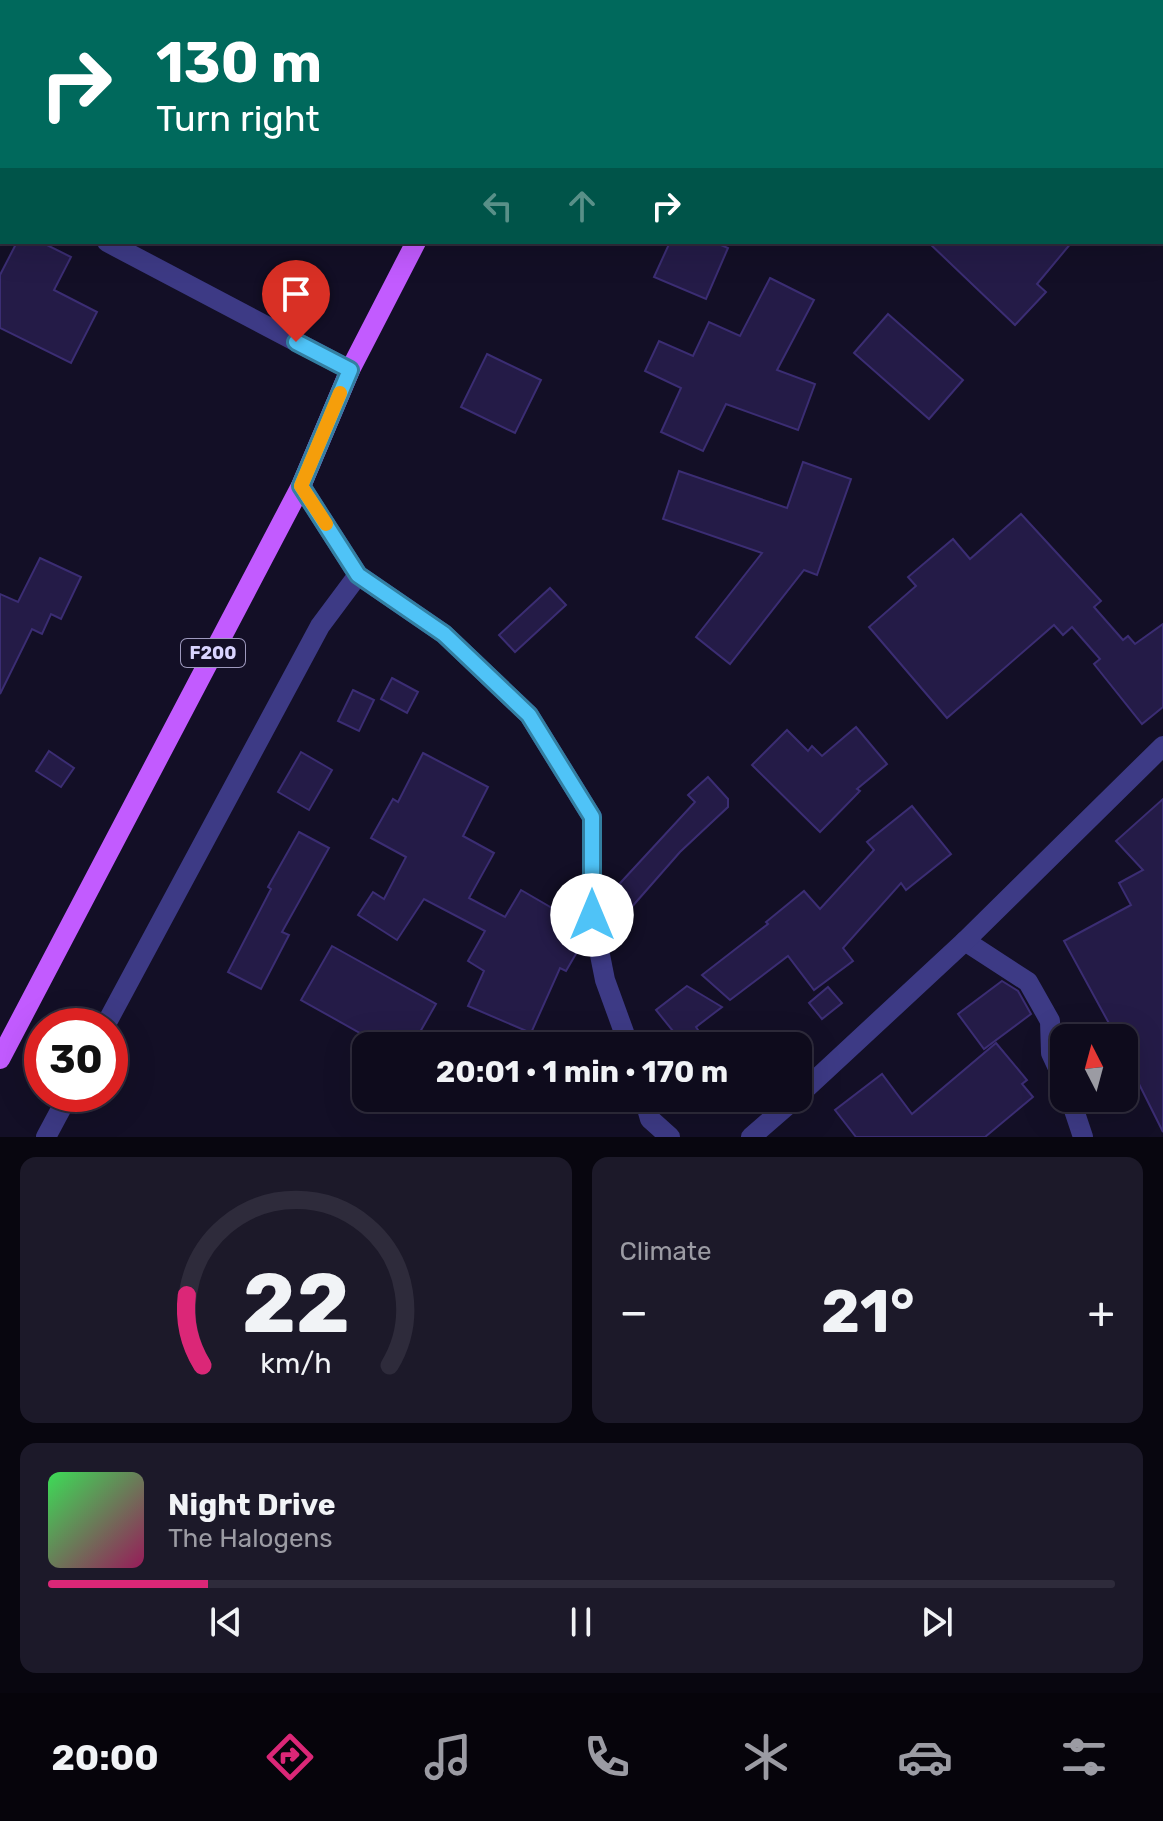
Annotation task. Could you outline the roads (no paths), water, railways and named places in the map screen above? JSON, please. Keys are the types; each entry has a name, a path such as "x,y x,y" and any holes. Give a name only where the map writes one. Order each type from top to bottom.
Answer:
{"main road":[{"name":"F200","path":"0,1059 301,486 350,370 415,244"}],"street":[{"path":"111,244 350,370"},
{"path":"301,486 358,575 444,634 529,715 592,817 592,915 605,980 624,1032"},
{"path":"115,1008 320,626 358,575"},
{"path":"812,1083 965,941 1163,746"},
{"path":"965,941 1028,982 1050,1024"},
{"path":"46,1137 59,1112"},
{"path":"648,1112 650,1119 670,1137"},
{"path":"751,1137 780,1112"},
{"path":"1075,1112 1083,1137"}]}
